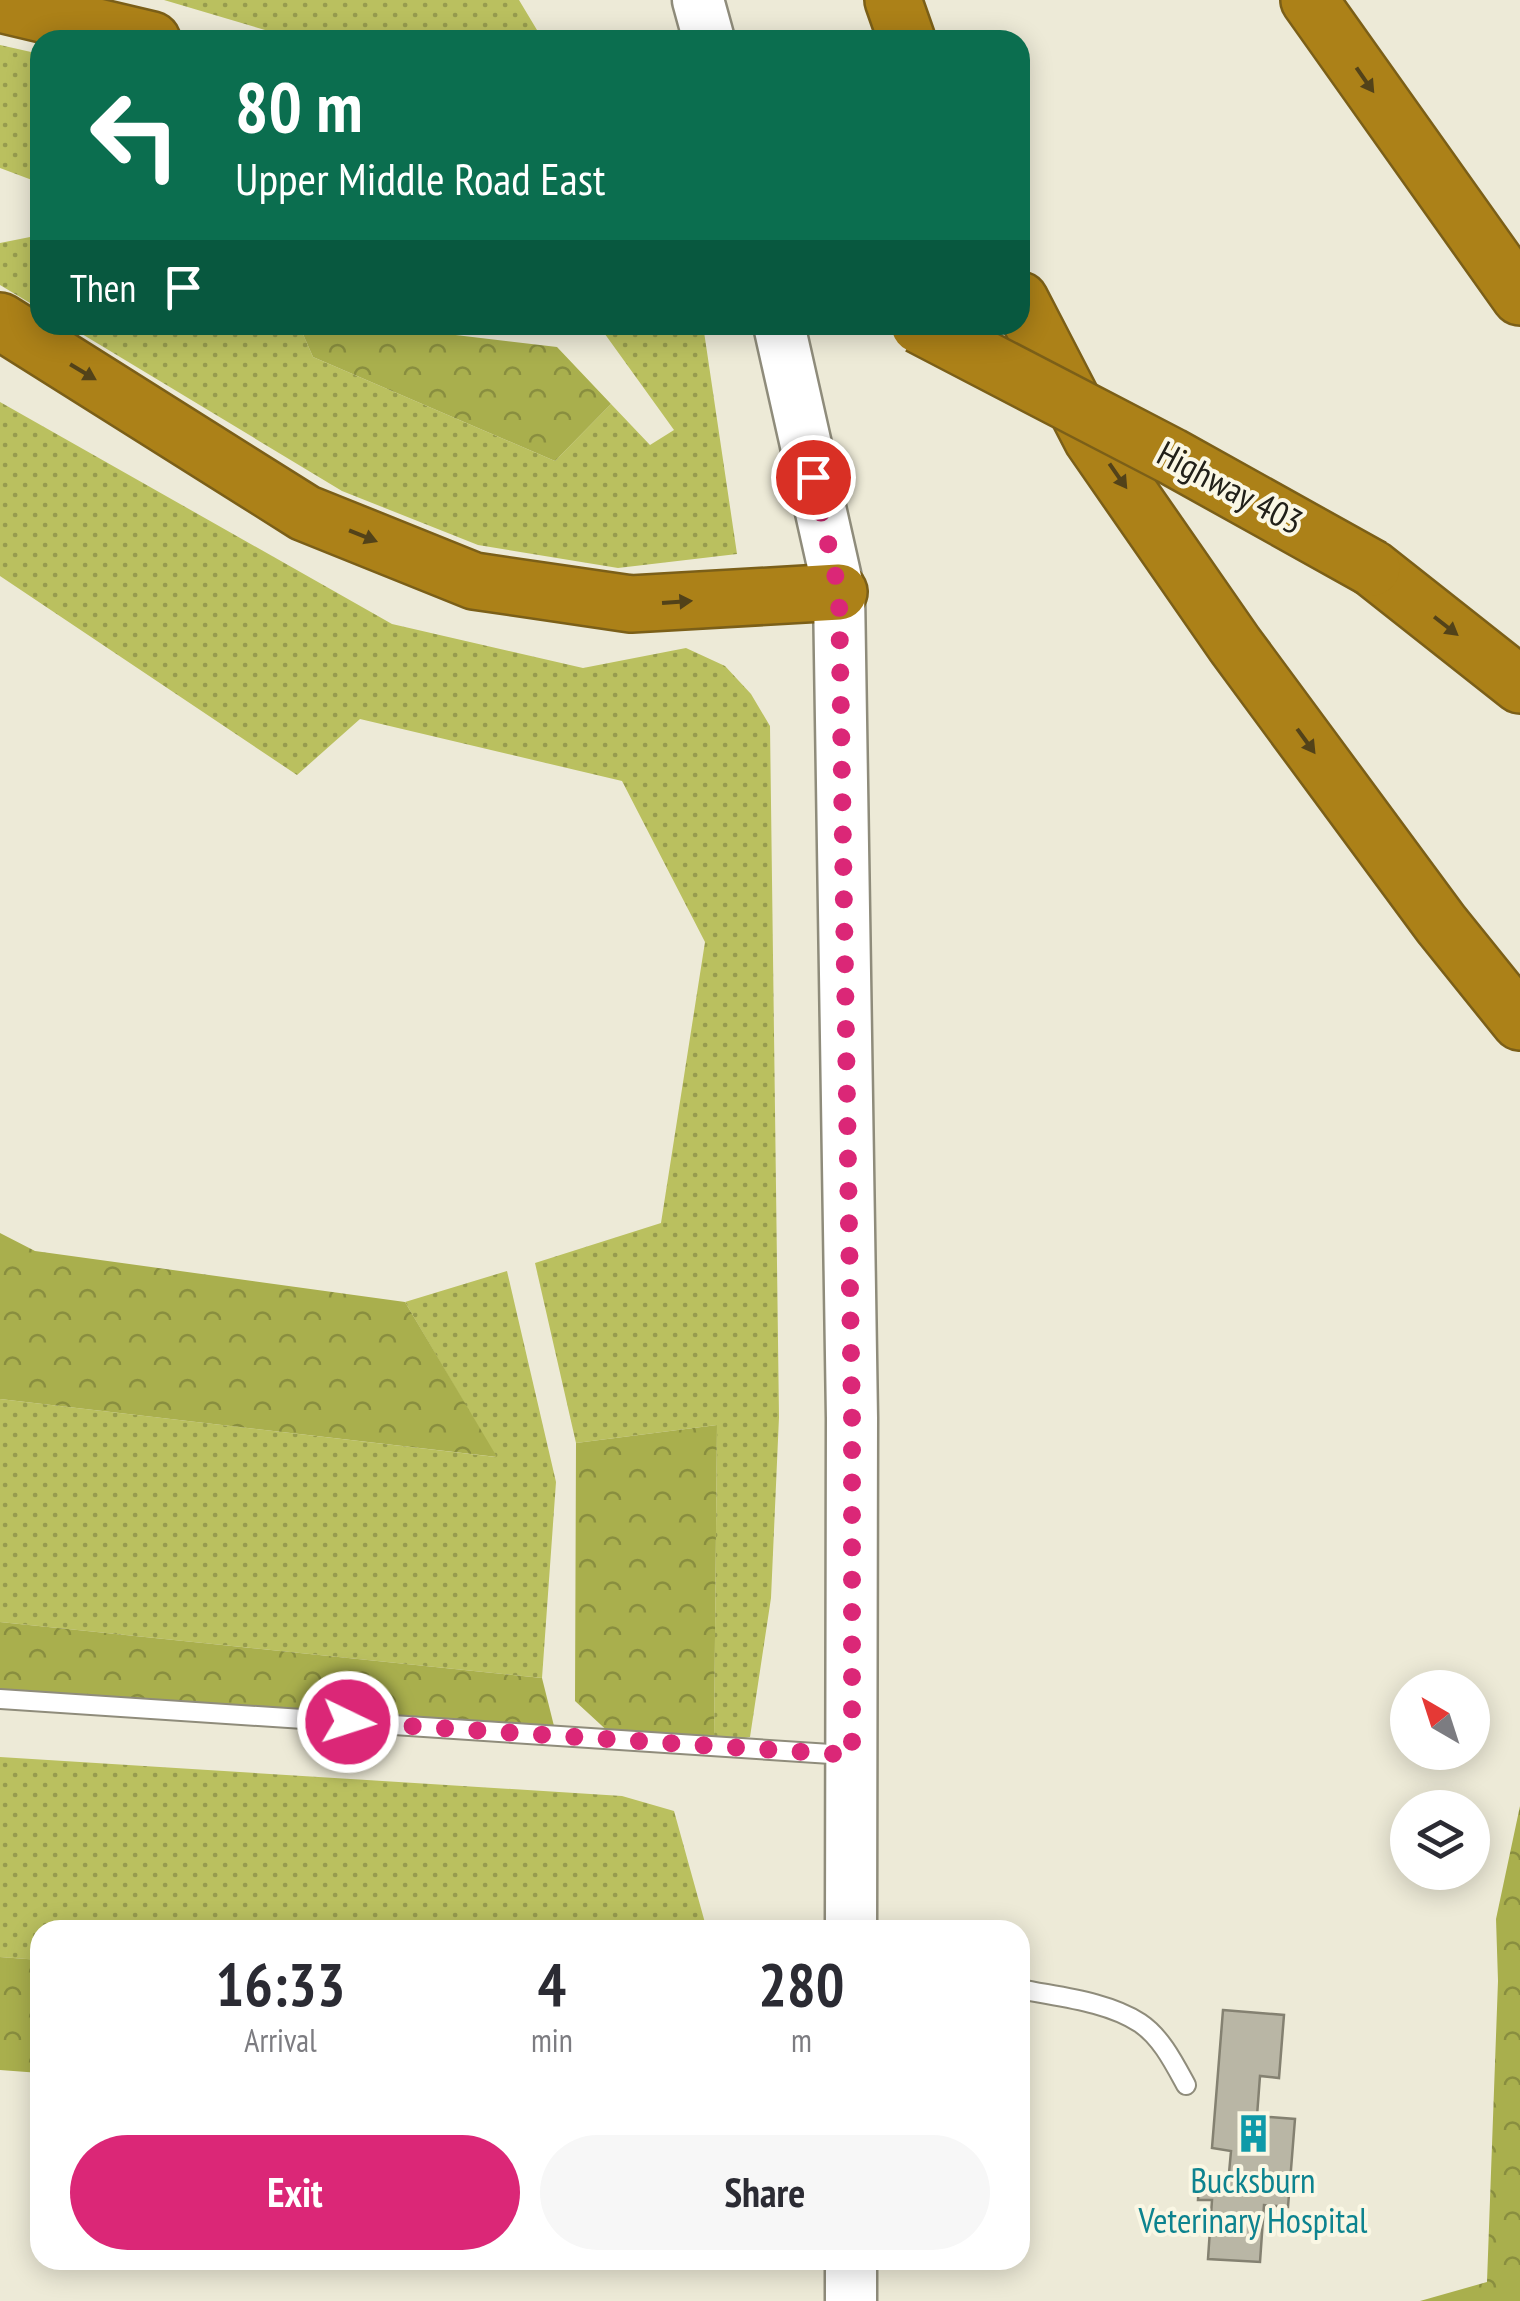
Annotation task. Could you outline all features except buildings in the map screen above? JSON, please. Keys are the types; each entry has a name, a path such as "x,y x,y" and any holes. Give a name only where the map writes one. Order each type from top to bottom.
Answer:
{"highway":[{"path":"894,0 904,30"},
{"path":"1309,0 1520,298"},
{"path":"0,4 110,30"},
{"path":"1030,319 1092,439 1125,487 1441,924 1520,1022"},
{"path":"0,321 306,513 474,581 631,604 839,592"},
{"name":"Highway 403","path":"938,335 1154,446 1372,568 1520,684"}],"main road":[{"path":"698,0 706,30"},
{"path":"782,335 839,592 852,1418 852,1920"},
{"path":"851,2270 851,2301"}],"lane":[{"path":"0,1699 852,1755"},
{"path":"1030,1991 1095,2004 1140,2023 1169,2054 1186,2085"}],"green space":[{"path":"164,0 519,0 537,30 265,30"},
{"path":"0,45 30,52 30,179 0,168"},
{"path":"30,237 30,303 0,285 0,243"},
{"path":"84,335 303,335 313,357 555,461 611,404 650,445 674,430 606,335 704,335 737,554 618,568 478,545 342,491"},
{"path":"303,335 456,335 557,347 611,404 555,461 313,357"},
{"path":"0,402 392,624 583,668 686,648 725,666 751,694 770,726 779,1417 771,1598 750,1737 714,1743 717,1425 576,1443 535,1263 661,1223 705,942 622,781 360,719 297,775 0,576"},
{"path":"0,1233 35,1251 405,1302 497,1457 0,1399"},
{"path":"507,1271 556,1482 542,1678 0,1622 0,1399 496,1457 405,1302"},
{"path":"717,1425 714,1743 613,1736 575,1701 576,1443"},
{"path":"0,1622 542,1678 556,1734 0,1704"},
{"path":"0,1757 622,1796 674,1811 704,1920 30,1920 30,1959 0,1957"},
{"path":"1520,1806 1520,2301 1420,2301 1487,2282 1498,1981 1496,1919"},
{"path":"0,1957 30,1959 30,2072 0,2070"}],"place":[{"name":"Bucksburn Veterinary Hospital","path":"1253,2134"}],"route":[{"path":"348,1722 852,1755 852,1418 839,592 813,477"}]}
